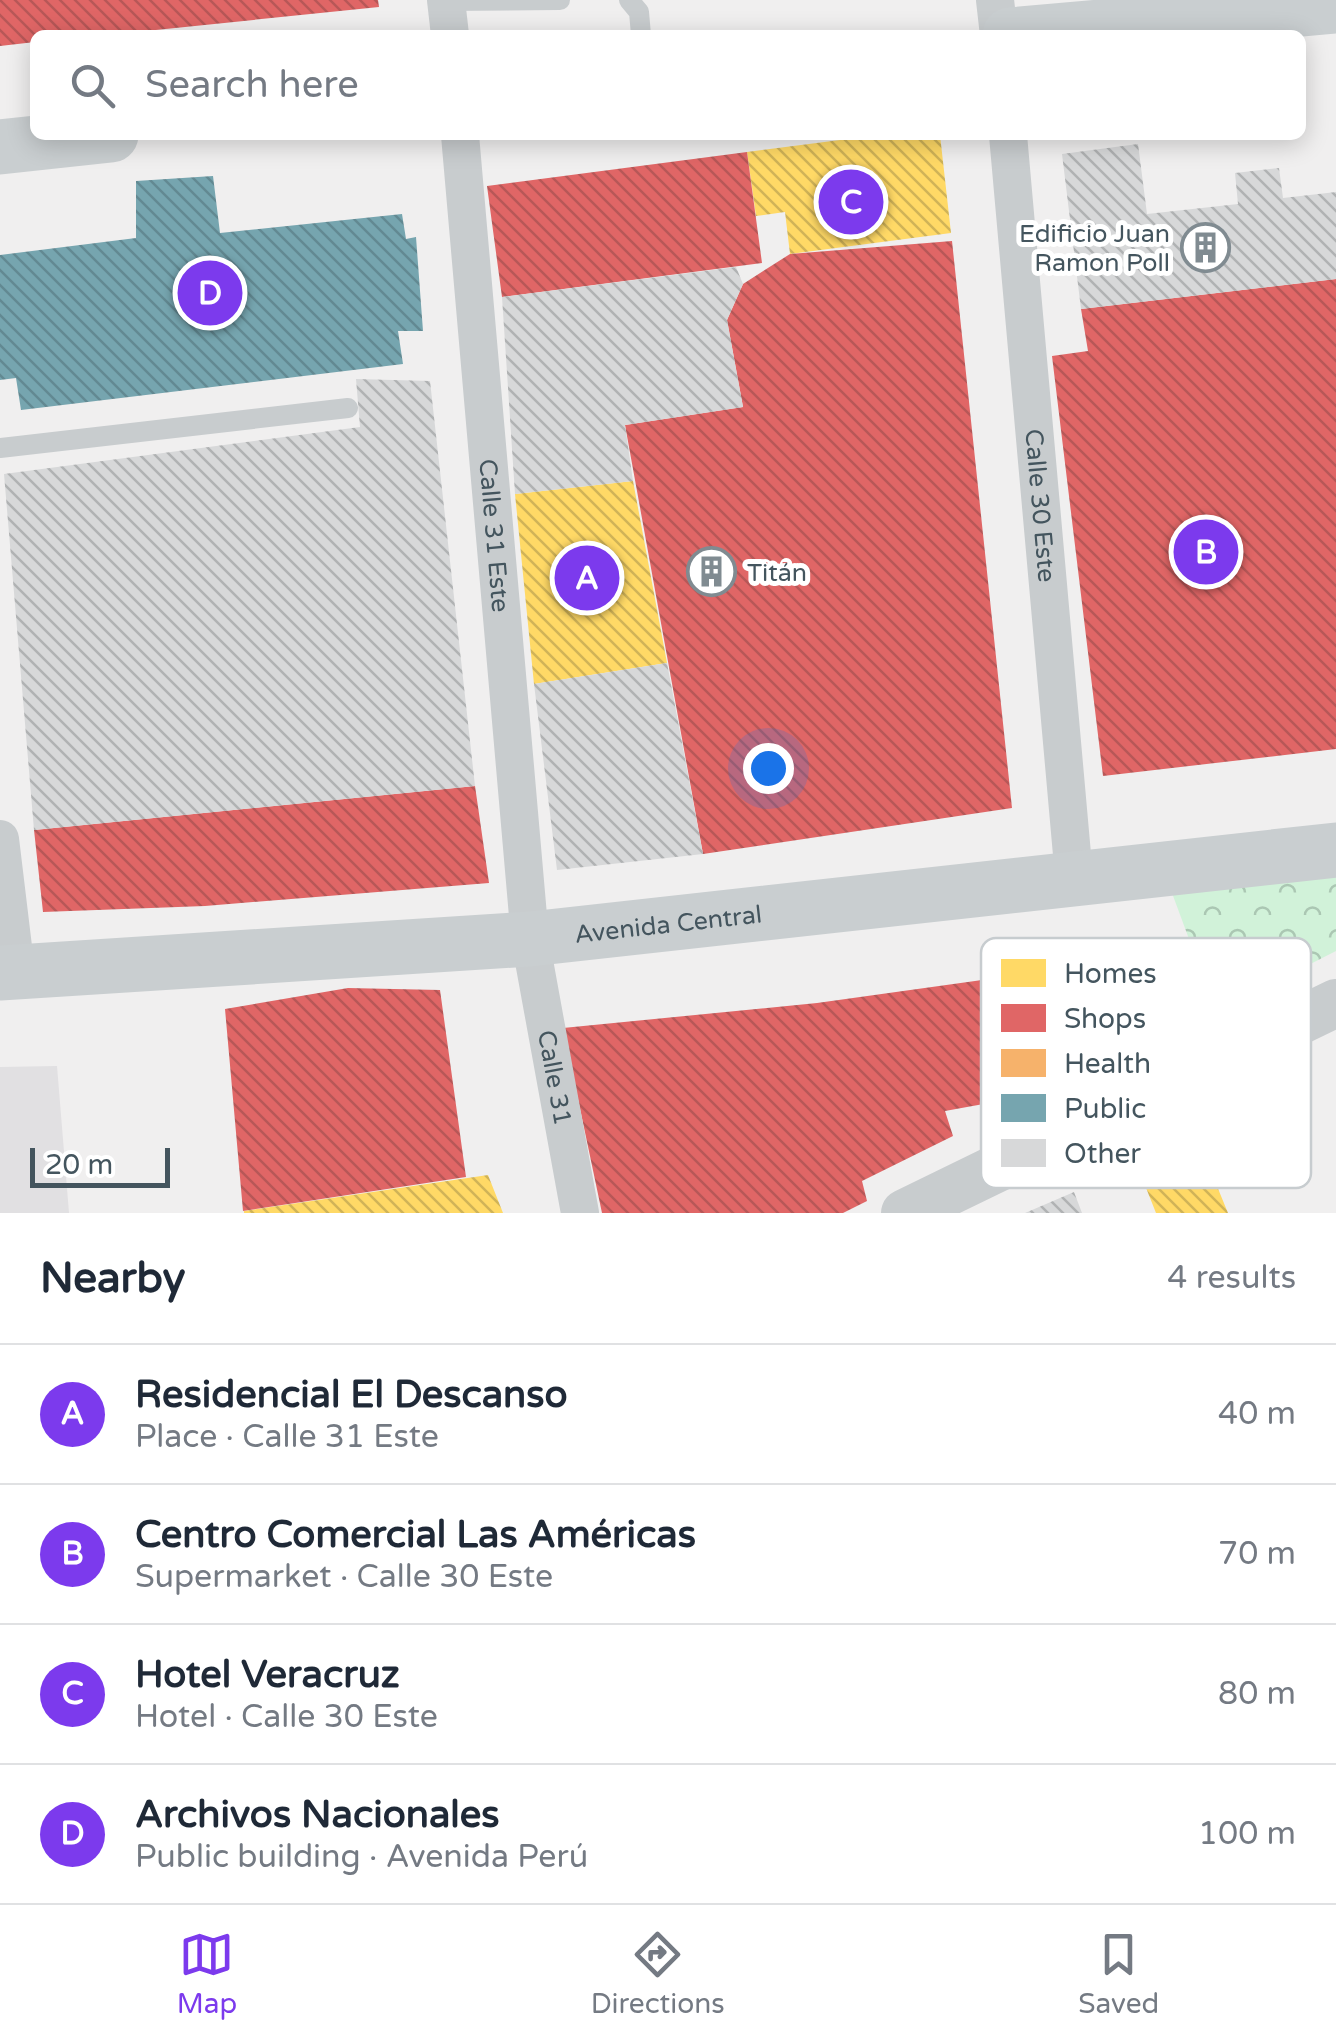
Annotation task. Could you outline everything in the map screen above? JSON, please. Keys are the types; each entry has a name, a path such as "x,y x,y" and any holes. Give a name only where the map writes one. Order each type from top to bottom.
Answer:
{"main road":[{"path":"1066,30 1336,6"},
{"path":"0,147 65,140"},
{"name":"Avenida Central","path":"8,972 530,939 1336,850"}],"street":[{"path":"446,0 449,30"},
{"path":"995,0 998,30"},
{"name":"Calle 31 Este","path":"460,140 530,939"},
{"name":"Calle 30 Este","path":"1008,140 1074,877"},
{"path":"0,839 8,972"},
{"name":"Calle 31","path":"530,939 580,1213"},
{"path":"1311,1014 1336,1002"},
{"path":"905,1213 981,1176"}],"lane":[{"path":"446,0 560,0"},
{"path":"629,0 640,12 641,30"},
{"path":"0,448 348,408"}],"shaded area":[{"path":"57,1066 69,1213 0,1213 0,1067"}],"green space":[{"path":"1336,868 1336,951 1311,964 1311,938 1189,938 1172,893"}],"building: Homes":[{"path":"840,140 941,140 951,233 790,254 785,212 756,216 747,152"},
{"path":"633,481 667,663 534,684 515,494"},
{"path":"488,1175 503,1213 244,1213 244,1211"},
{"path":"1146,1188 1218,1188 1228,1213 1156,1213"}],"building: Shops":[{"path":"0,0 378,0 379,7 156,30 30,30 30,43 0,46"},
{"path":"747,152 762,263 502,297 487,186"},
{"path":"952,241 1012,808 703,854 625,425 743,407 727,320 743,284 790,254"},
{"path":"1336,279 1336,749 1103,776 1052,356 1088,351 1081,309"},
{"path":"475,786 489,883 205,906 43,912 34,830"},
{"path":"981,980 981,1105 945,1111 953,1136 862,1181 867,1201 843,1213 602,1213 563,1028 817,1003"},
{"path":"348,988 440,990 466,1177 243,1211 225,1009"}],"building: Public":[{"path":"213,176 220,233 402,214 406,239 416,237 423,331 398,331 403,364 21,410 16,378 0,380 0,255 136,238 136,181"}],"building: Other":[{"name":"Edificio Juan Ramon Poll","path":"1138,144 1147,214 1238,204 1235,173 1279,168 1283,198 1336,192 1336,279 1081,309 1062,154"},
{"path":"736,267 743,284 727,320 743,407 625,425 633,481 515,494 502,297"},
{"path":"356,379 430,381 475,786 34,830 4,474 360,427"},
{"path":"667,663 703,854 557,870 534,684"},
{"path":"1074,1192 1082,1213 1025,1213"}],"place":[{"name":"Hotel Veracruz","path":"851,202"},
{"name":"Edificio Juan Ramon Poll","path":"1205,247"},
{"name":"Archivos Nacionales","path":"210,293"},
{"name":"Centro Comercial Las Américas","path":"1206,552"},
{"name":"Titán","path":"712,572"},
{"name":"Residencial El Descanso","path":"587,578"}]}
